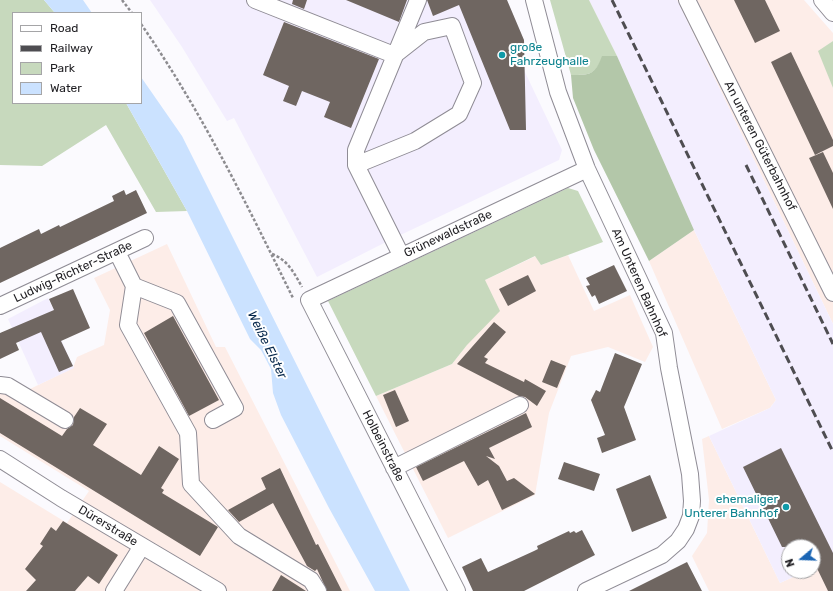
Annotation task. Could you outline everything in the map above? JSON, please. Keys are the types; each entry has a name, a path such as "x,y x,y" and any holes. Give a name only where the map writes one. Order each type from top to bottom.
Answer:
{"street":[{"path":"255,0 394,55"},
{"path":"401,255 356,165 356,150 418,0"},
{"name":"Am Unteren Bahnhof","path":"534,0 558,92 587,169 664,333 669,368 690,474 692,500 691,516 686,529 678,541 662,555 586,591"},
{"name":"An unteren Güterbahnhof","path":"687,0 833,292"},
{"path":"822,0 833,13"},
{"path":"356,165 415,141 459,114 474,83 452,26 424,32 394,55"},
{"name":"Grünewaldstraße","path":"309,300 401,255 587,169"},
{"name":"Ludwig-Richter-Straße","path":"0,306 145,238"},
{"path":"117,252 134,286 128,325 188,433 191,484 239,536 311,580 318,591"},
{"path":"134,286 177,303 235,408 213,420"},
{"name":"Holbeinstraße","path":"309,300 457,591"},
{"path":"0,385 8,386 65,420"},
{"path":"394,468 520,405"},
{"name":"Dürerstraße","path":"0,459 218,591"},
{"path":"114,591 142,546"}],"path":[{"path":"122,0 131,12"},
{"path":"142,26 210,136 250,209"},
{"path":"272,254 282,258 293,270 309,300"}],"shaded area":[{"path":"150,0 507,0 524,40 524,70 562,150 559,160 392,239 317,277 234,118 227,121 182,47"},
{"path":"589,0 677,0 833,324 833,559 821,564 821,539 781,539 781,579 789,579 780,583 709,436 770,408 776,400 694,230 617,56"},
{"path":"677,0 804,0 833,33 833,41 819,51 833,88 833,324"},
{"path":"694,230 776,400 770,408 722,429 649,261"},
{"path":"167,244 216,347 225,347 350,591 0,591 0,482 67,523 89,491 0,436 0,382 30,389 73,368 77,357 104,345 110,310 94,278"},
{"path":"568,255 594,311 630,295 653,347 645,362 608,347 571,356 549,413 535,495 448,538 376,396 452,364 467,345 485,280 536,256 541,265"},
{"path":"48,298 60,323 55,326 74,368 38,385 8,319"},
{"path":"709,436 780,583 789,579 821,579 821,564 833,559 833,591 709,591 692,556 707,533 709,500 702,439"}],"green space":[{"path":"0,0 44,0 54,12 12,12 12,104 127,104 187,211 156,212 106,125 42,166 0,165"},
{"path":"550,0 589,0 617,56 603,56 597,67 591,73 571,75"},
{"path":"833,41 833,88 818,51"},
{"path":"602,56 617,56 694,230 649,261 594,150 573,98 571,75 591,73 597,67"},
{"path":"568,188 578,191 603,242 541,265 535,256 485,280 500,311 467,345 452,364 376,396 328,301"}],"water":[{"path":"44,0 83,0 91,12 54,12"},
{"name":"Weiße Elster","path":"142,78 182,136 410,591 375,591 329,508 281,415 273,393 271,369 261,350 250,339 187,211 127,104 142,104"}],"building":[{"path":"293,0 307,0 304,9 292,4"},
{"path":"346,0 407,0 399,22"},
{"name":"große Fahrzeughalle","path":"427,0 507,0 524,40 526,130 510,130 459,5 433,16"},
{"path":"734,0 765,0 780,31 755,43"},
{"path":"284,22 379,59 351,128 324,117 330,102 302,91 296,106 283,101 289,86 263,75"},
{"path":"791,52 833,140 833,146 815,155 771,62"},
{"path":"823,152 833,173 833,209 809,158"},
{"path":"124,190 126,195 136,190 147,213 0,283 0,248 39,229 41,234 59,225 60,227 114,201 112,196"},
{"path":"614,265 627,291 599,304 595,295 592,297 586,286 590,285 586,278"},
{"path":"528,275 536,291 508,306 499,289"},
{"path":"73,289 90,328 61,341 73,366 59,372 41,332 16,343 19,350 0,359 0,333 54,310 49,299"},
{"path":"173,316 219,400 189,416 144,333"},
{"path":"494,322 506,332 484,357 488,359 485,363 524,382 525,379 546,391 537,406 525,397 519,396 457,364"},
{"path":"615,353 642,364 624,407 636,440 602,453 597,438 605,435 591,400 596,390 600,392"},
{"path":"551,360 566,366 557,388 542,382"},
{"path":"395,390 409,421 396,427 383,395"},
{"path":"0,398 62,436 67,429 73,425 74,417 80,408 107,424 93,445 141,475 159,446 179,459 161,488 164,490 162,493 218,527 200,556 0,433"},
{"path":"526,413 532,427 489,448 495,459 486,456 499,466 507,481 514,478 535,494 502,510 488,480 478,486 464,461 423,481 416,467"},
{"name":"ehemaliger Unterer Bahnhof","path":"781,448 833,553 833,591 828,591 821,577 821,539 781,539 781,545 743,467"},
{"path":"564,462 600,474 594,491 558,479"},
{"path":"280,468 316,545 318,544 342,591 327,591 317,569 315,571 307,566 273,503 239,522 228,510 266,489 261,478"},
{"path":"650,475 667,518 632,532 616,489"},
{"path":"63,521 118,555 99,584 88,576 75,591 26,591 36,580 25,569 43,546 40,544 51,527 56,531"},
{"path":"582,530 595,555 524,591 473,591 462,567 481,558 488,572 538,549 537,546 569,531 570,533 574,531 576,533"},
{"path":"687,562 702,591 629,591"},
{"path":"281,575 306,591 272,591"}],"railway":[{"path":"612,0 833,452"},
{"path":"746,165 833,344"}],"place":[{"name":"große Fahrzeughalle","path":"502,55"},
{"name":"ehemaliger Unterer Bahnhof","path":"786,507"}]}
